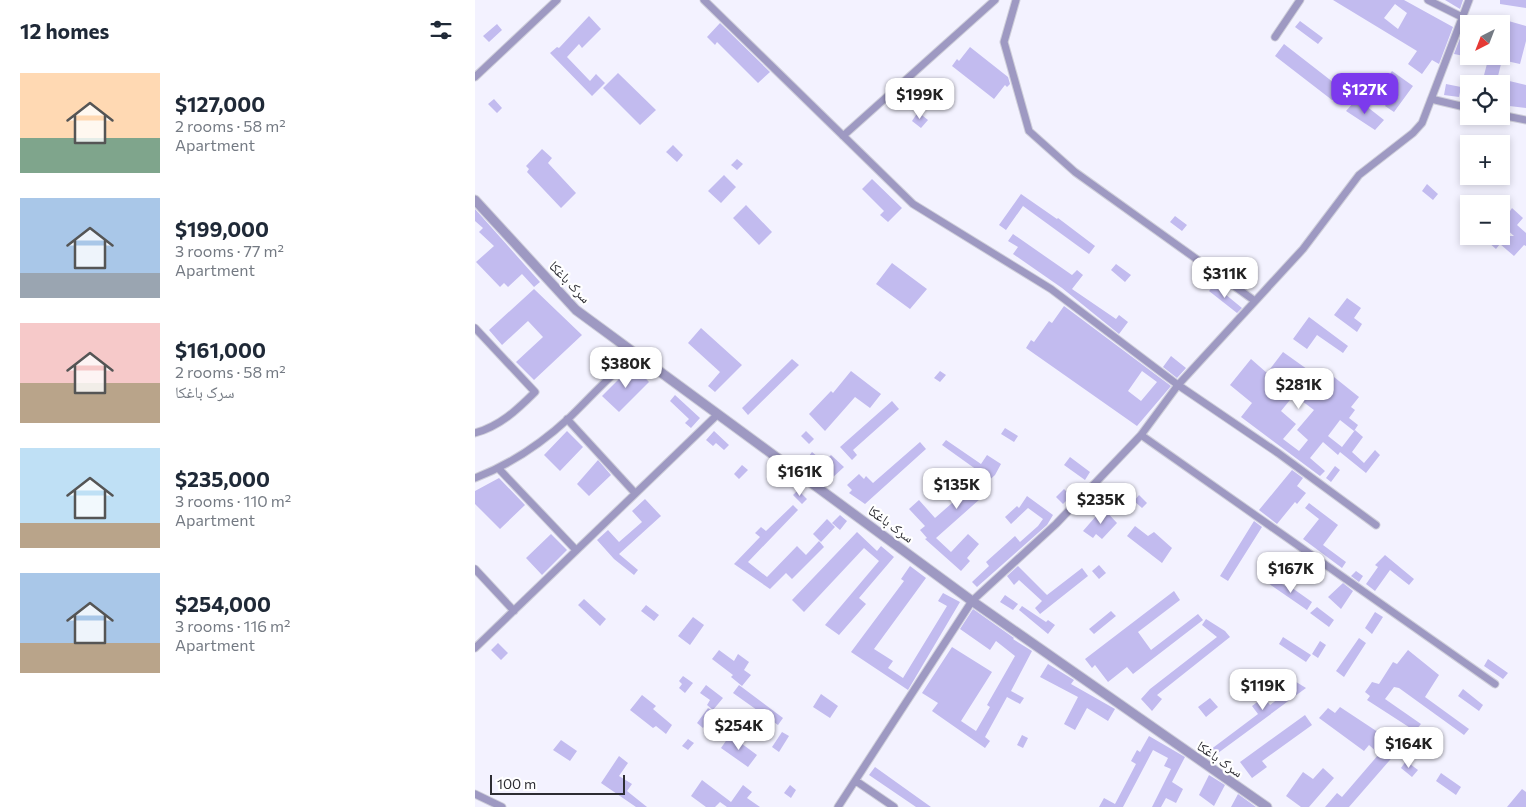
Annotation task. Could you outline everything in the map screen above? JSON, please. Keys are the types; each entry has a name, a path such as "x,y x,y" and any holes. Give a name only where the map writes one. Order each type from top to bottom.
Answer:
{"street":[{"path":"475,77 557,0"},
{"path":"704,0 913,204 1051,289 1177,385 1278,453 1376,526"},
{"path":"843,136 995,0"},
{"path":"1016,0 1004,42 1029,131 1075,172 1255,301"},
{"path":"1275,38 1300,0"},
{"path":"1428,0 1460,16"},
{"path":"1463,15 1469,0"},
{"path":"838,807 972,601 1056,524 1141,435 1177,385 1303,249 1359,175 1413,133 1422,123 1460,22"},
{"path":"1431,99 1460,106"},
{"path":"1510,117 1526,120"},
{"name":"سرک باغکا","path":"475,200 575,310 972,601 1267,807"},
{"path":"475,328 535,392 517,410 491,429 475,433"},
{"path":"475,478 499,469 552,433 621,368 637,356"},
{"path":"475,648 718,414"},
{"path":"567,419 635,493"},
{"path":"1141,435 1495,684"},
{"path":"499,469 577,550"},
{"path":"475,569 514,611"},
{"path":"856,780 894,807"},
{"path":"475,794 502,807"}],"building":[{"path":"1333,0 1404,0 1453,27 1439,64 1432,60 1422,74 1408,64 1417,51","holes":["1395,4 1407,13 1398,29 1384,18"]},
{"path":"1445,0 1463,0 1460,9"},
{"path":"1500,0 1526,0 1526,8 1500,4"},
{"path":"589,16 601,29 582,48 579,44 567,57 590,81 596,74 605,83 592,96 550,53 557,47 559,48"},
{"path":"1300,21 1323,38 1318,44 1295,27"},
{"path":"1510,21 1526,26 1526,41 1520,64 1510,62"},
{"path":"720,23 770,72 758,83 717,42 715,45 707,37"},
{"path":"497,24 502,30 489,42 483,36"},
{"path":"1460,38 1460,55 1454,54"},
{"path":"1284,44 1338,86 1336,88 1339,91 1332,100 1275,56"},
{"path":"970,47 1008,77 1010,84 1007,87 1005,85 994,99 952,66 957,59 959,61"},
{"path":"1487,65 1501,65 1498,75 1484,75"},
{"path":"1392,71 1413,86 1394,112 1385,106 1394,93 1391,91 1394,87 1385,81"},
{"path":"618,73 656,110 640,125 603,88"},
{"path":"1510,81 1526,85 1526,108 1510,106"},
{"path":"1446,84 1460,87 1459,97 1444,95"},
{"path":"494,99 502,108 497,113 488,104"},
{"path":"1354,102 1358,105 1361,102 1384,120 1375,130 1346,111"},
{"path":"918,112 928,120 921,128 912,121"},
{"path":"673,145 683,155 677,162 666,152"},
{"path":"542,149 552,158 548,163 576,193 561,208 527,172 529,169 526,166"},
{"path":"737,159 743,164 737,170 731,165"},
{"path":"724,175 736,187 721,203 708,191"},
{"path":"872,179 902,208 888,222 880,215 884,211 862,189"},
{"path":"1427,184 1438,194 1433,200 1422,191"},
{"path":"1021,194 1058,218 1095,246 1089,254 1023,206 1006,230 999,225"},
{"path":"746,205 772,232 759,245 733,218"},
{"path":"1512,208 1523,218 1517,225 1526,233 1526,246 1524,245 1514,256 1501,245 1510,245 1510,236 1514,236 1510,232 1510,211"},
{"path":"475,209 540,282 534,287 522,274 508,287 504,283 500,287 476,262 494,246 479,232 483,228 475,221"},
{"path":"1175,216 1187,225 1182,231 1170,222"},
{"path":"1013,234 1072,275 1077,270 1083,275 1072,289 1116,319 1119,315 1128,322 1119,334 1062,288 1013,254 1018,247 1008,241"},
{"path":"1491,245 1499,245 1496,249"},
{"path":"892,263 927,289 910,309 876,284"},
{"path":"1116,264 1131,275 1125,282 1111,270"},
{"path":"1214,285 1242,308 1237,313 1209,291"},
{"path":"534,289 582,335 534,380 516,362 543,337 528,321 502,345 489,330"},
{"path":"1347,298 1361,308 1354,318 1362,324 1357,332 1334,315"},
{"path":"1064,306 1171,386 1137,426 1026,348 1031,340 1034,342 1049,321 1052,323","holes":["1142,371 1157,382 1141,401 1128,391"]},
{"path":"1309,317 1348,346 1343,353 1317,335 1307,349 1293,339"},
{"path":"701,328 742,365 715,392 708,386 720,372 688,343"},
{"path":"1283,352 1328,384 1334,377 1359,397 1351,407 1355,410 1349,418 1358,425 1354,431 1340,420 1328,436 1342,447 1355,430 1363,437 1352,452 1364,463 1375,450 1380,455 1366,473 1340,452 1338,455 1323,442 1310,458 1325,471 1320,476 1241,417 1252,403 1230,385 1251,359 1267,373","holes":["1294,395 1314,410 1297,430 1308,440 1299,451 1283,439 1296,424 1281,411"]},
{"path":"1171,356 1186,368 1177,378 1163,367"},
{"path":"792,359 799,365 748,415 742,408"},
{"path":"633,365 649,382 619,412 602,396"},
{"path":"851,371 881,394 870,408 855,397 825,431 809,414 831,391 833,393"},
{"path":"940,371 946,375 940,382 934,378"},
{"path":"675,395 700,418 691,428 685,423 689,419 670,401"},
{"path":"892,401 899,409 853,450 857,455 852,460 840,447"},
{"path":"1005,428 1018,436 1014,442 1001,434"},
{"path":"567,431 583,447 560,471 544,455"},
{"path":"714,431 729,445 724,450 716,443 713,446 706,440"},
{"path":"806,431 814,439 809,444 801,436"},
{"path":"946,440 981,464 987,455 1001,464 995,475 984,485 989,491 936,538 951,552 968,534 979,544 967,558 970,561 961,571 925,539 927,538 920,530 925,526 909,509 919,500 935,518 984,475 942,445"},
{"path":"920,442 926,449 865,504 849,493 852,490 847,485 859,474 864,479 866,476 873,483"},
{"path":"812,452 824,462 831,455 844,467 831,479 819,468 814,475 807,469 814,461 809,456"},
{"path":"1070,457 1090,472 1085,480 1064,465"},
{"path":"598,460 611,475 589,496 577,484"},
{"path":"742,465 748,470 739,479 734,474"},
{"path":"1335,466 1340,470 1331,482 1326,478"},
{"path":"1292,470 1303,478 1297,486 1306,493 1297,504 1295,502 1277,524 1259,510"},
{"path":"499,478 525,505 500,529 475,504 475,491"},
{"path":"1064,489 1071,496 1063,504 1056,497"},
{"path":"798,490 807,499 802,504 793,495"},
{"path":"1139,495 1147,503 1142,508 1134,501"},
{"path":"1027,496 1053,515 1047,525 977,587 972,582 989,566 986,562 1015,536 1020,542 1043,519 1028,508 1011,524 1005,517 1017,506 1019,508"},
{"path":"645,499 661,516 619,554 638,570 634,575 614,559 597,540 608,530 619,542 642,522 632,511"},
{"path":"1309,503 1338,525 1323,545 1346,562 1342,568 1303,539 1319,519 1305,508"},
{"path":"793,505 798,510 748,562 767,577 797,546 806,555 819,541 824,547 792,579 786,573 770,589 734,564 760,537 755,533 761,527 766,531"},
{"path":"1103,508 1117,523 1102,539 1096,534 1093,538 1083,531"},
{"path":"840,515 847,521 840,530 832,523"},
{"path":"827,519 835,527 821,542 813,534"},
{"path":"1254,521 1262,527 1228,581 1220,576"},
{"path":"1135,526 1148,536 1154,532 1172,548 1162,563 1127,536"},
{"path":"857,532 877,551 881,546 894,557 859,598 866,604 839,635 825,625 879,561 864,548 804,612 792,600"},
{"path":"551,534 567,550 542,575 526,558"},
{"path":"1385,555 1414,579 1409,585 1390,570 1375,591 1366,584 1378,567 1375,565"},
{"path":"1285,558 1313,573 1309,581 1281,566"},
{"path":"1099,565 1106,573 1099,579 1092,571"},
{"path":"910,566 926,578 874,649 893,661 888,668 903,678 947,606 938,601 943,593 960,602 908,690 851,652 904,581 901,579"},
{"path":"1018,566 1047,595 1082,568 1088,576 1040,614 1035,608 1042,601 1019,580 1014,585 1007,576"},
{"path":"1356,571 1363,576 1359,582 1351,576"},
{"path":"1272,578 1287,587 1288,585 1312,602 1307,610 1268,583"},
{"path":"1343,583 1353,591 1341,609 1328,597"},
{"path":"1174,591 1180,600 1138,632 1151,650 1198,614 1203,620 1133,674 1127,667 1108,682 1095,665 1092,668 1085,659"},
{"path":"1005,595 1018,604 1013,610 1000,602"},
{"path":"584,599 606,619 600,626 578,605"},
{"path":"646,605 659,615 654,621 641,611"},
{"path":"1022,606 1046,622 1048,620 1055,625 1048,634 1019,610"},
{"path":"1317,607 1334,620 1329,627 1310,613"},
{"path":"973,609 1032,651 1011,691 1024,698 1020,704 1007,697 985,737 990,741 985,748 932,711 938,703 922,693 952,647 992,672 961,721 976,731 990,707 987,705 1015,656 996,641 990,650 960,629"},
{"path":"1111,611 1116,616 1094,634 1089,629"},
{"path":"1375,612 1383,617 1372,634 1365,628"},
{"path":"693,617 704,625 690,645 678,636"},
{"path":"1206,619 1225,631 1230,637 1157,695 1162,699 1152,711 1141,699 1150,689 1217,637 1202,625"},
{"path":"1283,637 1311,655 1306,662 1279,644"},
{"path":"1359,638 1366,643 1344,677 1336,671"},
{"path":"1320,641 1326,645 1318,658 1312,654"},
{"path":"498,643 508,653 501,660 491,650"},
{"path":"719,650 734,661 738,654 749,662 744,670 751,675 742,686 731,677 733,675 712,659"},
{"path":"1408,650 1439,675 1425,697 1469,729 1464,735 1399,688 1394,687 1385,699 1421,724 1415,731 1367,700 1370,696 1365,692 1372,682 1379,684 1393,662 1397,664"},
{"path":"1488,659 1508,673 1503,679 1484,666"},
{"path":"1048,664 1074,680 1071,684 1115,709 1108,721 1087,708 1075,730 1064,724 1078,697 1040,677"},
{"path":"1280,672 1306,688 1214,756 1210,750 1258,714 1252,706 1264,697 1270,705 1287,692 1282,686 1284,684 1275,676"},
{"path":"683,676 693,683 685,693 679,688 682,684 679,681"},
{"path":"706,685 723,698 713,710 707,705 710,700 700,693"},
{"path":"739,685 783,718 778,725 733,693"},
{"path":"1463,689 1483,705 1479,711 1458,696"},
{"path":"821,694 838,706 830,718 813,707"},
{"path":"642,695 656,706 653,709 672,725 666,734 656,726 653,728 630,710"},
{"path":"1210,698 1218,707 1206,717 1198,707"},
{"path":"1340,707 1396,744 1392,750 1396,753 1349,807 1325,807 1337,793 1342,797 1379,754 1369,745 1364,751 1319,718 1328,708 1335,713"},
{"path":"708,708 715,712 703,728 697,723"},
{"path":"1305,715 1312,725 1262,761 1267,767 1252,778 1240,762"},
{"path":"782,732 789,736 779,752 772,747"},
{"path":"730,735 757,755 748,767 721,748"},
{"path":"1022,735 1028,738 1023,748 1017,745"},
{"path":"1149,736 1185,757 1172,782 1183,789 1176,803 1166,798 1161,807 1152,807 1171,769 1164,766 1168,758 1153,750 1123,807 1099,807 1104,798 1115,804 1136,764 1131,761 1137,750 1140,752"},
{"path":"688,739 694,743 688,750 682,746"},
{"path":"561,740 577,751 570,761 553,750"},
{"path":"619,756 628,763 619,776 632,784 627,791 647,807 636,807 601,783"},
{"path":"1406,761 1418,770 1412,777 1401,768"},
{"path":"875,767 931,807 916,807 869,775"},
{"path":"1323,768 1334,778 1309,807 1301,807 1286,796 1303,772 1313,779"},
{"path":"1441,773 1461,787 1456,795 1436,781"},
{"path":"1209,775 1225,785 1214,806 1199,795"},
{"path":"702,780 731,802 743,785 752,792 747,798 760,807 727,807 720,802 715,807 706,807 691,796"},
{"path":"790,785 796,790 791,798 784,793"},
{"path":"1522,789 1526,792 1526,807 1507,807"},
{"path":"1238,794 1256,807 1231,807"}]}
